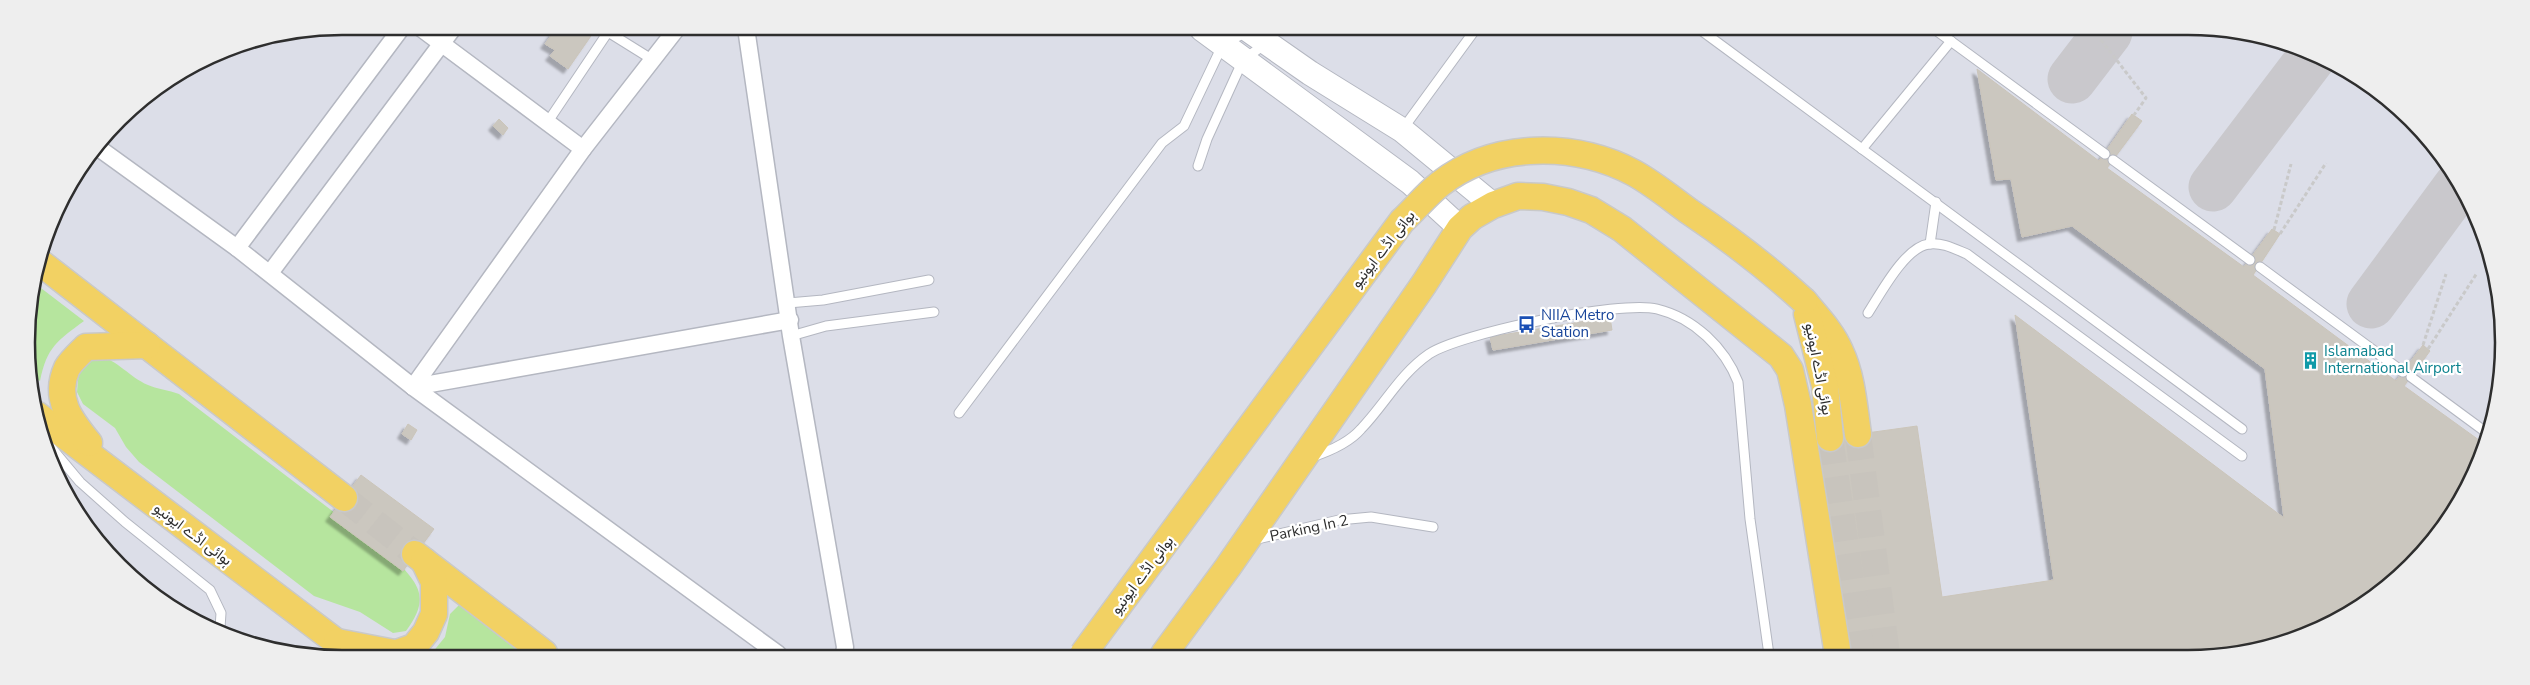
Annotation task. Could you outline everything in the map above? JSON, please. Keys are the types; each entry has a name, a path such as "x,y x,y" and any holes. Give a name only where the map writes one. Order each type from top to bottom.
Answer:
{"main road":[{"name":"ہوائی اڈے ایونیو","path":"1086,650 1402,222 1442,183 1497,155 1528,151 1587,156 1609,162 1635,174 1701,219 1770,270 1804,301 1830,332 1841,351 1848,374 1858,434"},
{"path":"1167,650 1246,542 1460,228 1472,217 1493,205 1518,196 1543,197 1568,202 1591,210 1622,228 1781,356 1790,370 1798,405 1837,650"},
{"path":"44,266 344,498"},
{"name":"ہوائی اڈے ایونیو","path":"1804,301 1820,361 1829,411 1830,438"},
{"path":"112,473 67,417 62,391 68,368 86,347 147,345"},
{"name":"ہوائی اڈے ایونیو","path":"45,421 344,648"},
{"path":"404,650 414,647 426,632 434,614 434,582 420,557 540,650"},
{"path":"344,648 364,650"}],"street":[{"path":"237,248 396,35"},
{"path":"430,35 583,150"},
{"path":"270,273 448,35"},
{"path":"412,386 583,150 672,35"},
{"path":"747,35 791,328 845,650"},
{"path":"1210,35 1410,182 1460,228"},
{"path":"1256,35 1310,74 1402,130 1493,205"},
{"path":"102,151 270,273 412,386 773,650"},
{"path":"412,386 791,328"}],"lane":[{"path":"547,123 606,35"},
{"path":"613,35 653,60"},
{"path":"959,413 1162,143 1184,126 1223,44 1252,35"},
{"path":"1198,166 1207,139 1254,35"},
{"path":"1402,130 1472,35"},
{"path":"1709,35 2242,429"},
{"path":"1943,35 2105,154"},
{"path":"1862,149 1951,41"},
{"path":"2113,160 2250,260"},
{"path":"1930,244 1936,202"},
{"path":"1868,313 1916,248 1930,244 1948,246 1967,254 2242,456"},
{"path":"2260,267 2483,430"},
{"path":"788,303 822,300 929,280"},
{"path":"1302,460 1334,449 1360,431 1392,389 1412,367 1432,352 1463,339 1526,324 1611,308 1641,306 1658,309 1675,316 1701,331 1718,347 1731,364 1738,382 1750,519 1768,650"},
{"path":"791,328 826,326 934,312"},
{"path":"55,452 80,482 125,522 210,590 221,613 220,625"},
{"name":"Parking In 2","path":"1246,542 1288,534 1338,520 1371,517 1433,527"}],"path":[{"path":"2102,40 2146,98 2134,116"},
{"path":"2280,234 2326,163"},
{"path":"2274,230 2291,164"},
{"path":"2428,349 2477,273"},
{"path":"2423,345 2446,274"}],"shaded area":[{"path":"2188,35 2247,41 2267,45 2305,58 2358,87 2405,125 2443,172 2472,225 2485,263 2489,283 2495,342 2489,402 2485,422 2472,460 2454,496 2431,530 2405,560 2375,586 2324,618 2305,627 2267,640 2228,647 2188,650 342,650 283,644 263,640 225,627 189,609 140,574 99,530 67,479 58,460 45,422 36,363 36,322 45,263 58,225 87,172 125,125 172,87 225,58 263,45 322,36"}],"green space":[{"path":"40,288 84,321 54,346 46,360 40,381 38,379 35,342"},
{"path":"97,355 111,361 141,382 155,388 179,394 394,558 410,576 419,592 418,609 406,631 393,633 360,612 314,596 139,462 126,447 115,428 83,404 77,392 79,370"},
{"path":"460,604 521,650 434,650 445,637 450,614"}],"building":[{"path":"551,35 592,35 568,69 550,56 555,50 545,44"},
{"name":"Islamabad International Airport","path":"1977,69 2099,161 2132,114 2142,121 2107,168 2244,267 2272,229 2280,234 2253,275 2396,381 2423,345 2430,351 2404,386 2479,440 2472,460 2454,496 2419,545 2390,574 2341,609 2305,627 2267,640 2247,644 2188,650 1840,650 1809,441 1917,426 1942,597 2054,580 2015,315 2284,518 2265,369 2072,226 2022,237 2011,179 1996,180"},
{"path":"499,119 508,128 503,135 493,126"},
{"path":"1610,317 1612,330 1493,350 1490,337"},
{"path":"408,424 417,430 411,440 402,434"},
{"path":"361,475 434,529 403,571 330,517"}],"taxiway":[{"path":"2072,79 2106,35"},
{"path":"2213,187 2309,60"},
{"path":"2371,304 2455,190"}],"tunnel":[{"path":"1858,434 1886,650"},
{"path":"1830,438 1861,650"},
{"path":"344,498 415,554"}],"place":[{"name":"NIIA Metro Station","path":"1527,324"},
{"name":"Islamabad International Airport","path":"2310,360"}]}
